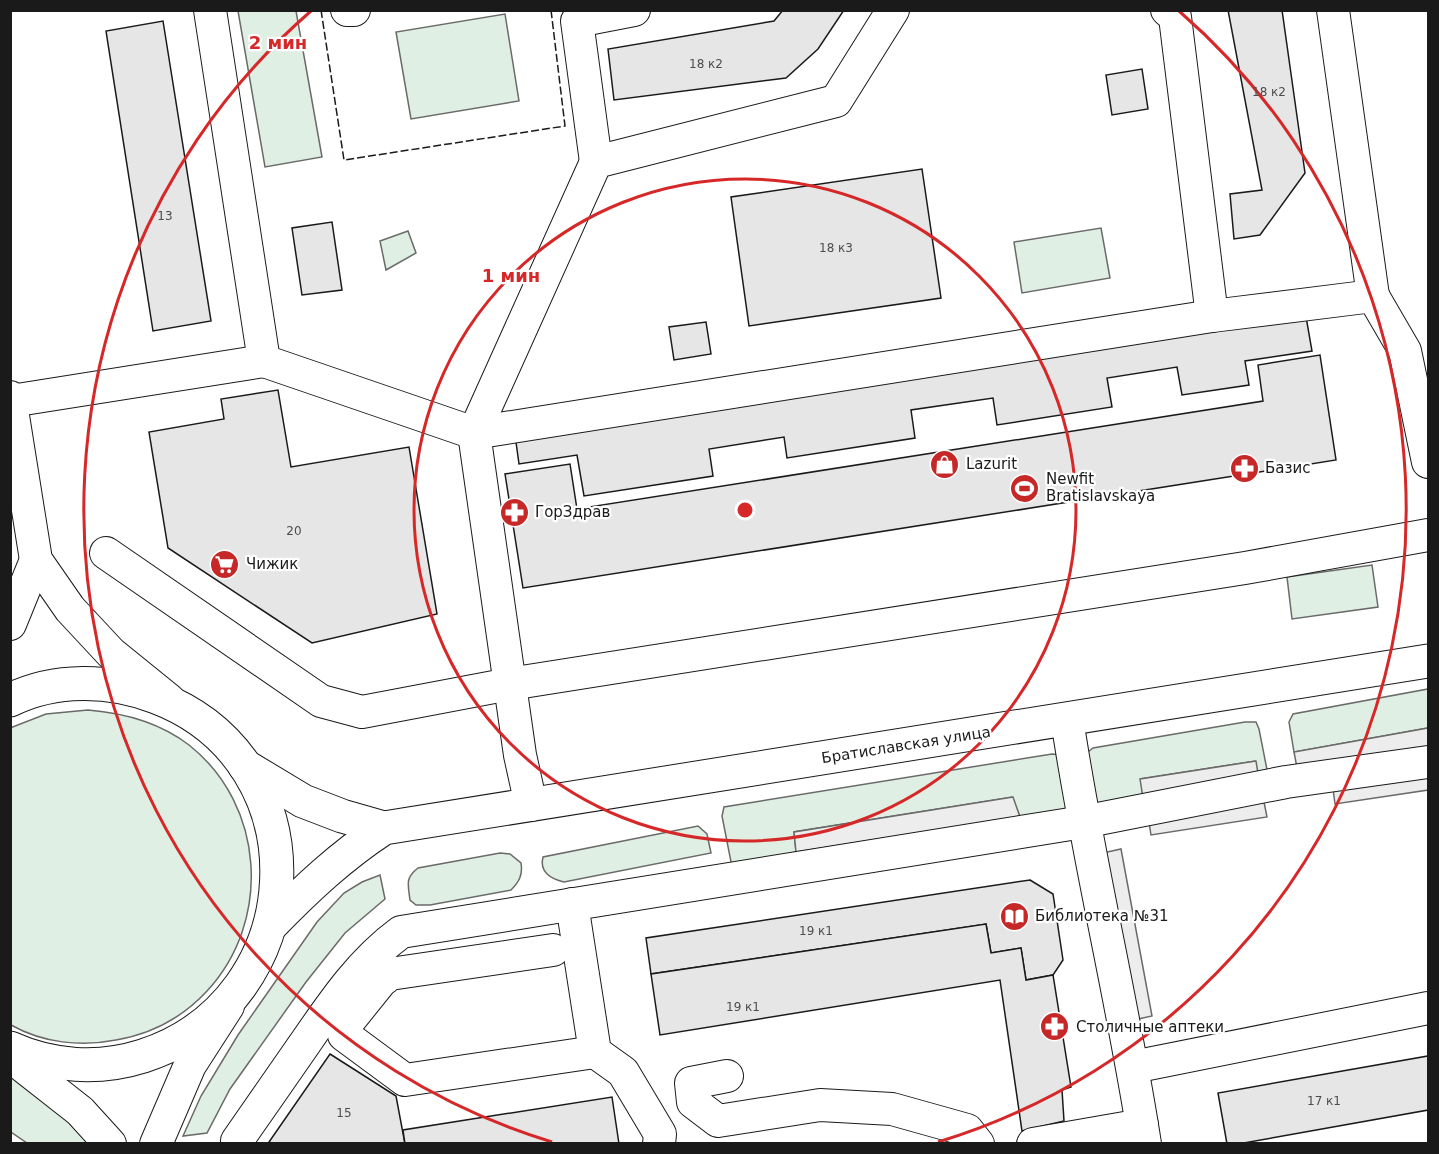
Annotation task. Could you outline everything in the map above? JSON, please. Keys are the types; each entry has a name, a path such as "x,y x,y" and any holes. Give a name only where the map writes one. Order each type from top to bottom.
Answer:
{"main road":[{"name":"Братиславская улица","path":"244,765 303,801 342,816 384,828 1428,662"},
{"name":"Братиславская улица","path":"10,700 59,685 98,683 136,689 173,703 200,720 224,741 244,765 261,795 272,826 277,860 276,893 270,926 251,971 237,991 206,1024 166,1048 123,1062 76,1065 31,1058 10,1048"},
{"name":"Братиславская улица","path":"270,926 310,885 352,850 384,828"}],"street":[{"path":"210,10 264,361"},
{"path":"347,10 354,10"},
{"path":"531,805 520,755 474,434 596,162 573,16 634,10"},
{"path":"596,162 836,101 894,10"},
{"path":"1167,10 1176,17 1212,316"},
{"path":"1334,10 1373,296 1405,351 1428,462"},
{"path":"173,703 111,652 70,609 36,560 11,399 264,361 474,434 1212,316 1373,296"},
{"path":"106,553 321,701 362,712 510,684 1233,570 1428,535"},
{"path":"10,624 36,560"},
{"path":"1033,1143 1143,1134 1133,1067 1083,822 1067,719"},
{"path":"238,1143 237,1141 318,1024 360,969 380,948 401,932 1083,822 1287,782 1428,762"},
{"path":"572,904 595,1052"},
{"path":"553,950 390,974 381,981 344,1027 344,1035 405,1080 595,1052 623,1072 660,1134 659,1143"},
{"path":"156,1143 190,1065 237,991"},
{"path":"1133,1067 1428,1008"},
{"path":"10,1056 80,1111 110,1143"},
{"path":"727,1076 692,1083 693,1102 718,1121 820,1105 892,1109 967,1130 978,1143"}],"green space":[{"path":"238,11 296,11 322,157 265,167"},
{"path":"505,14 519,101 411,119 396,32"},
{"path":"1101,228 1110,278 1022,293 1014,242"},
{"path":"408,231 416,253 386,270 380,241"},
{"path":"1372,565 1378,607 1292,619 1287,577"},
{"path":"1428,689 1428,728 1294,752 1289,722 1293,714"},
{"path":"88,710 128,716 166,730 189,745 214,770 233,799 245,831 251,864 250,898 242,931 228,963 207,991 188,1009 154,1029 129,1037 103,1042 76,1043 49,1040 11,1025 10,728 46,714"},
{"path":"1256,722 1259,729 1270,785 1259,780 1255,761 1141,779 1143,798 1097,806 1088,752 1093,748"},
{"path":"1052,754 1060,755 1066,807 1064,813 1020,817 1012,797 794,832 796,852 735,866 731,862 722,816 724,807"},
{"path":"698,826 707,834 711,853 564,882 551,877 544,871 543,857"},
{"path":"500,853 510,854 521,863 520,878 511,890 430,905 416,905 410,900 409,878 418,868"},
{"path":"380,875 385,899 345,933 306,982 230,1089 207,1133 183,1136 201,1096 238,1035 317,922 344,893"},
{"path":"10,1073 95,1143 27,1143 11,1132"}],"shaded area":[{"path":"1428,728 1428,749 1298,773 1294,752"},
{"path":"1256,761 1259,780 1143,798 1140,779"},
{"path":"1428,766 1428,790 1335,804 1332,781"},
{"path":"1013,797 1020,817 796,852 794,832"},
{"path":"1263,797 1267,817 1151,835 1148,816"},
{"path":"1121,849 1152,1016 1129,1021 1098,854"}],"building":[{"path":"783,10 844,10 818,49 786,78 614,100 608,49 774,21"},
{"path":"1228,10 1282,10 1305,173 1260,235 1234,239 1230,194 1262,190"},
{"path":"163,21 211,321 153,331 106,31"},
{"path":"1142,69 1148,109 1112,115 1106,75"},
{"path":"922,169 941,298 749,326 731,197"},
{"path":"332,222 342,290 302,295 292,228"},
{"path":"1305,311 1312,351 1245,361 1249,385 1182,395 1177,367 1107,378 1112,407 997,425 993,398 911,410 915,438 787,458 784,437 709,449 713,476 584,496 577,455 519,464 515,435"},
{"path":"706,322 711,354 674,360 669,327"},
{"path":"1320,355 1336,460 523,588 505,474 570,464 577,509 1263,401 1258,365"},
{"path":"278,390 291,467 409,447 437,614 312,643 168,548 149,432 224,419 221,399"},
{"path":"1030,880 1053,894 1063,960 1053,975 1026,980 1021,948 991,953 986,924 651,974 646,938"},
{"path":"986,924 991,953 1021,948 1026,980 1053,975 1071,1087 1062,1090 1064,1121 1022,1131 1000,980 660,1035 651,974"},
{"path":"330,1054 396,1096 405,1144 273,1144 269,1142"},
{"path":"1428,1056 1428,1110 1238,1144 1227,1144 1218,1093"},
{"path":"612,1097 619,1144 405,1144 403,1130"}],"fence":[{"path":"321,10 344,160 565,126 551,10"}],"place":[{"name":"Lazurit","path":"945,464"},
{"name":"Базис","path":"1244,468"},
{"name":"Newfit Bratislavskaya","path":"1025,488"},
{"name":"ГорЗдрав","path":"514,512"},
{"name":"Чижик","path":"225,564"},
{"name":"Библиотека №31","path":"1014,916"},
{"name":"Столичные аптеки","path":"1055,1027"}]}
